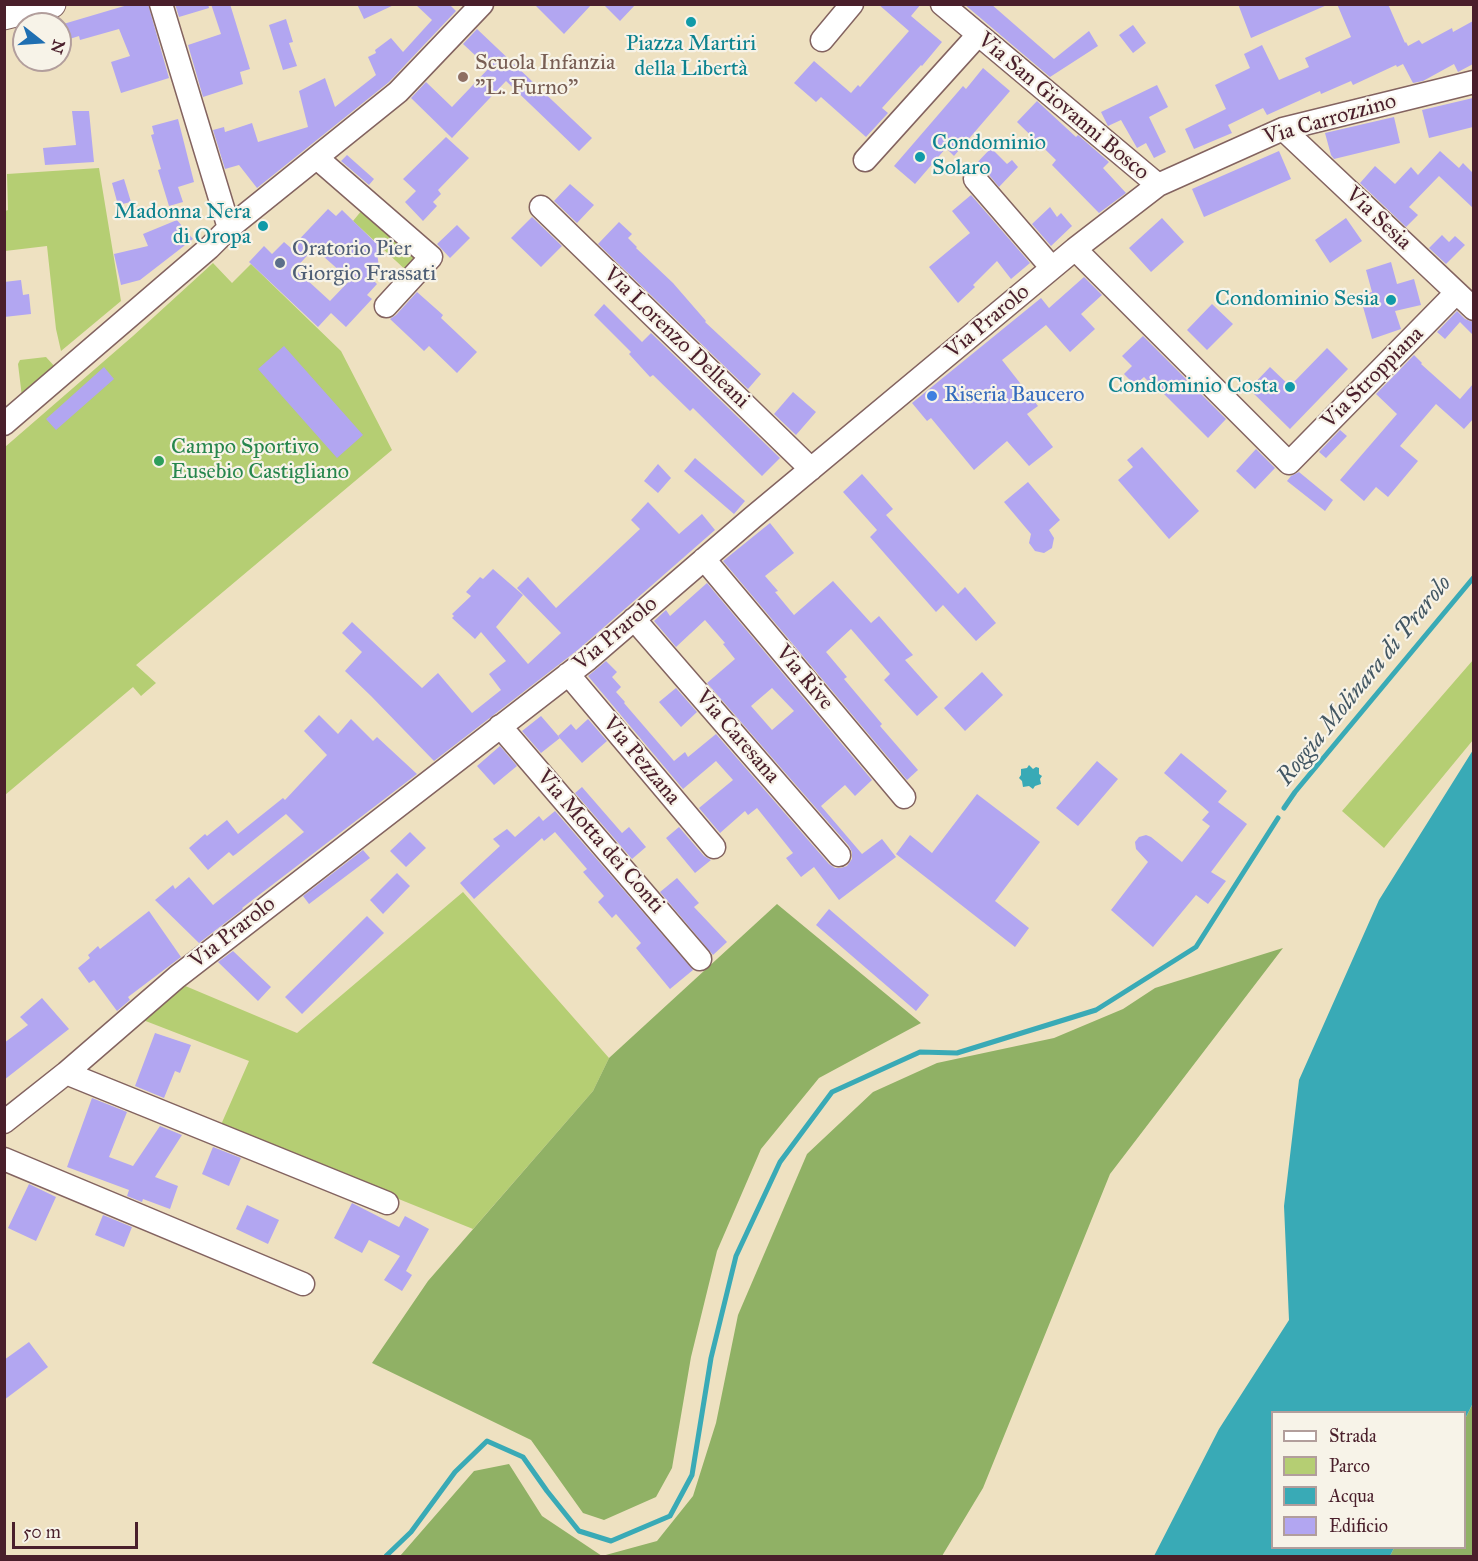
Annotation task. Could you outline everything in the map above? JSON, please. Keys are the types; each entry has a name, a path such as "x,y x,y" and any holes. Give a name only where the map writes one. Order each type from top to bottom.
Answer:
{"main road":[{"path":"4,16 52,4"}],"street":[{"path":"161,4 229,228"},
{"path":"4,424 209,248 229,228 399,92 482,4"},
{"path":"822,40 852,4"},
{"name":"Via San Giovanni Bosco","path":"942,4 977,36 1158,185"},
{"path":"865,160 977,36"},
{"name":"Via Carrozzino","path":"1158,185 1283,129 1473,82"},
{"name":"Via Sesia","path":"1283,129 1473,309"},
{"path":"317,158 431,257 386,306"},
{"path":"975,179 1052,268"},
{"name":"Via Prarolo","path":"4,1122 66,1073 177,977 567,675 1052,268 1158,185"},
{"name":"Via Lorenzo Delleani","path":"541,207 812,469"},
{"name":"Via Stroppiana","path":"1075,249 1289,463 1456,293"},
{"name":"Via Rive","path":"705,559 904,797"},
{"name":"Via Caresana","path":"634,619 839,855"},
{"name":"Via Pezzana","path":"567,675 714,847"},
{"name":"Via Motta dei Conti","path":"500,726 700,959"},
{"path":"66,1073 387,1203"},
{"path":"4,1159 303,1284"}],"green space":[{"path":"99,168 121,301 61,351 56,329 47,246 5,251 5,211 8,210 7,174"},
{"path":"367,204 424,253 410,274 353,221"},
{"path":"213,263 232,283 251,264 341,351 392,450 136,665 156,683 141,696 133,687 5,795 5,447"},
{"path":"46,357 56,368 22,397 18,364 20,360"},
{"path":"1473,660 1473,740 1384,848 1342,811"},
{"path":"463,892 609,1058 593,1091 473,1229 220,1127 249,1061 143,1020 183,985 297,1033"},
{"path":"777,904 921,1023 819,1078 761,1149 717,1251 691,1357 672,1468 656,1497 604,1520 583,1513 531,1440 372,1363 428,1281 593,1091 609,1058"},
{"path":"1283,948 1110,1174 983,1488 942,1556 602,1556 657,1541 693,1496 716,1423 738,1315 807,1154 873,1092 937,1063 1054,1038 1123,1009 1155,988"},
{"path":"1473,1403 1473,1556 1390,1556 1394,1549 1466,1549 1466,1417"},
{"path":"509,1464 542,1516 602,1556 400,1556 474,1471"}],"water":[{"path":"1473,750 1473,1403 1466,1417 1466,1411 1271,1411 1271,1549 1394,1549 1390,1556 1154,1556 1219,1429 1289,1320 1284,1206 1299,1080 1379,900"},
{"path":"1029,765 1033,769 1039,768 1039,774 1042,776 1041,784 1033,789 1029,786 1023,787 1019,778 1021,769"}],"building":[{"path":"131,4 148,4 169,78 121,93 111,62 130,56 119,29 80,40 79,36 72,38 72,21"},
{"path":"175,4 208,4 209,8 179,17"},
{"path":"211,4 230,4 250,69 240,72 243,84 203,97 188,45 221,34"},
{"path":"357,4 396,4 364,19"},
{"path":"415,4 449,4 456,11 389,82 257,188 239,165 225,169 213,130 224,127 225,132 252,123 258,142 308,127 299,91 325,78 335,107 376,75 368,57 376,53 375,50 391,38 403,52 432,20"},
{"path":"534,4 592,4 564,34"},
{"path":"603,4 636,4 620,21"},
{"path":"878,4 921,4 911,16 942,42 882,108 888,113 866,137 821,97 816,102 794,83 814,61 851,93 858,85 860,87 909,31"},
{"path":"964,4 991,4 1054,59 1089,31 1098,46 1050,77"},
{"path":"1238,4 1327,4 1327,5 1251,38"},
{"path":"1337,4 1388,4 1408,46 1419,40 1422,44 1452,28 1453,32 1473,21 1473,64 1458,72 1454,64 1423,81 1413,83 1403,64 1397,67 1396,65 1353,85 1351,81 1321,94 1320,91 1267,115 1263,108 1228,125 1232,133 1194,149 1185,129 1226,109 1215,85 1250,68 1244,54 1262,45 1279,80 1309,67 1305,58 1351,37"},
{"path":"286,19 293,42 289,43 297,66 283,70 269,25"},
{"path":"1133,25 1146,43 1133,53 1119,35"},
{"path":"477,29 592,138 579,151 506,81 452,138 411,98 426,82 452,107 489,68 463,44"},
{"path":"983,68 1010,91 954,156 946,148 915,184 894,166 963,86 966,89"},
{"path":"1157,85 1168,107 1149,117 1166,152 1154,158 1146,143 1137,148 1121,120 1108,126 1101,112"},
{"path":"1473,98 1473,127 1429,138 1422,110"},
{"path":"1037,101 1076,137 1078,135 1109,162 1103,168 1126,193 1099,213 1052,165 1056,160 1017,122"},
{"path":"72,111 89,111 94,162 45,165 43,148 76,145"},
{"path":"1394,117 1400,143 1334,159 1331,155 1325,133"},
{"path":"178,119 194,182 178,187 183,202 169,206 158,170 161,169 151,135 154,134 152,126"},
{"path":"446,137 469,158 438,190 441,194 433,202 437,206 423,221 405,202 416,191 403,179"},
{"path":"991,148 1007,164 1012,160 1018,167 999,187 985,170 974,166"},
{"path":"1279,151 1291,179 1204,217 1192,189"},
{"path":"1440,151 1459,168 1463,163 1473,173 1473,208 1439,176 1409,207 1418,215 1406,227 1360,183 1375,166 1395,184 1411,167 1418,175"},
{"path":"347,155 374,179 369,185 341,161"},
{"path":"124,179 131,202 118,205 112,183"},
{"path":"570,184 594,205 577,223 554,201"},
{"path":"971,195 1030,263 1011,279 997,261 958,303 929,267 970,233 952,211"},
{"path":"1050,207 1057,217 1061,213 1072,226 1051,246 1032,224"},
{"path":"328,209 336,216 342,210 381,248 377,253 379,267 372,279 377,284 367,295 372,299 346,327 331,313 318,327 249,262 264,246 272,254 284,242 291,248","holes":["314,248 350,280 330,301 295,269"]},
{"path":"532,217 562,246 541,267 511,238"},
{"path":"1162,218 1184,242 1151,272 1129,248"},
{"path":"1346,218 1362,241 1330,263 1315,240"},
{"path":"177,220 193,239 140,280 121,285 114,254 148,246 143,234"},
{"path":"619,222 632,234 628,238 636,248 673,283 705,322 761,374 748,389 598,244"},
{"path":"457,225 470,238 450,258 437,244"},
{"path":"1442,235 1449,242 1455,236 1465,245 1446,264 1429,248"},
{"name":"Condominio Sesia","path":"1391,262 1397,284 1414,279 1421,305 1395,311 1401,329 1372,339 1360,296 1372,292 1366,270"},
{"path":"1084,277 1102,295 1081,314 1095,329 1070,352 1046,325 1002,360 1038,406 1027,414 1053,447 1029,466 1007,441 974,470 931,418 927,421 912,403 1041,298 1049,308"},
{"path":"21,280 23,295 29,294 31,314 4,317 4,282"},
{"path":"417,292 443,315 441,318 477,352 457,373 429,346 424,351 390,319"},
{"path":"604,304 642,342 651,333 780,458 762,476 693,408 690,411 653,375 650,377 629,354 631,352 594,315"},
{"path":"1212,304 1233,324 1207,350 1187,330"},
{"path":"1457,311 1465,319 1473,322 1473,335 1460,322 1445,339 1437,332"},
{"path":"1143,336 1226,419 1208,438 1144,377 1135,385 1124,374 1132,366 1122,356"},
{"path":"284,346 363,435 337,458 258,369"},
{"name":"Condominio Costa","path":"1327,348 1348,369 1290,429 1249,389 1270,367 1290,386"},
{"path":"1414,355 1460,399 1473,384 1473,419 1464,429 1436,404 1400,446 1418,461 1388,497 1376,487 1364,501 1340,480 1397,414 1376,394"},
{"path":"104,367 114,379 56,430 46,419"},
{"path":"793,392 816,412 796,435 774,414"},
{"path":"1340,430 1347,436 1326,458 1319,452"},
{"path":"1142,447 1199,511 1169,539 1118,480 1133,467 1127,460"},
{"path":"1256,449 1275,468 1255,489 1236,471"},
{"path":"695,458 745,501 734,514 684,471"},
{"path":"658,464 671,478 658,493 644,481"},
{"path":"1299,472 1333,500 1325,511 1287,481"},
{"path":"862,474 893,509 886,515 958,594 965,587 996,623 976,641 943,605 936,612 870,537 877,530 843,492"},
{"path":"1028,482 1060,520 1049,530 1054,538 1052,548 1044,553 1035,551 1029,543 1031,534 1004,502"},
{"path":"648,502 679,534 702,514 715,530 579,649 434,761 345,671 362,652 342,633 352,622 422,688 438,673 472,713 501,690 489,674 506,661 481,632 475,639 452,618 454,616 452,614 471,596 466,592 480,577 483,579 493,569 523,595 496,627 528,664 561,633 517,588 528,577 556,608 640,529 631,520"},
{"path":"770,523 794,553 765,576 794,615 833,581 871,623 879,616 913,655 905,660 938,697 917,716 884,680 890,674 851,629 826,652 847,677 844,679 882,724 880,726 918,770 907,780 723,561"},
{"path":"707,583 872,780 855,796 845,785 821,806 862,854 882,839 896,857 839,900 814,867 801,877 786,858 793,853 757,808 748,815 745,811 720,833 699,808 733,780 716,761 683,789 588,676 606,661 617,672 612,677 621,687 616,692 674,761 685,752 688,757 716,734 829,864 835,868 847,866 852,859 849,846 707,683 735,659 723,644 725,643 705,620 676,647 654,621 666,610 670,616","holes":["772,688 794,711 772,730 751,706"]},
{"path":"982,672 1003,695 965,731 944,708"},
{"path":"676,688 697,712 681,727 659,702"},
{"path":"319,715 338,734 351,719 373,741 377,737 417,774 199,943 155,900 173,885 175,889 189,877 213,905 304,832 286,814 236,854 233,856 229,852 208,870 189,848 227,820 238,834 283,798 285,800 327,755 304,731"},
{"path":"541,716 560,738 541,753 522,731"},
{"path":"588,719 607,741 582,763 558,736 571,724 576,730"},
{"path":"500,746 517,766 494,785 477,766"},
{"path":"1181,753 1227,791 1218,802 1247,824 1211,872 1226,881 1208,904 1196,895 1153,947 1111,910 1148,862 1136,849 1135,842 1139,837 1146,835 1151,837 1182,862 1210,826 1202,820 1209,812 1164,773"},
{"path":"1097,761 1118,779 1078,826 1056,808"},
{"path":"582,787 622,833 629,827 646,847 632,859 575,793"},
{"path":"977,794 1040,842 995,901 1029,928 1015,947 896,854 910,835 932,853"},
{"path":"555,811 693,970 670,989 636,948 641,943 616,914 612,918 598,902 604,896 583,872 587,869 555,832 544,841 542,838 474,899 460,883 500,846 493,839 507,829 515,837 539,816 543,821"},
{"path":"679,827 704,856 711,860 695,873 666,838"},
{"path":"410,832 426,848 406,867 390,851"},
{"path":"363,850 370,858 309,904 303,896"},
{"path":"397,873 410,886 383,914 370,900"},
{"path":"677,878 699,903 694,907 727,942 713,955 660,892"},
{"path":"829,909 929,995 916,1011 816,925"},
{"path":"149,911 181,957 128,997 130,1000 117,1011 94,980 89,983 78,968 90,958 88,955 98,946 100,949"},
{"path":"367,916 384,933 302,1014 285,997"},
{"path":"233,951 271,987 258,1001 218,962"},
{"path":"42,998 69,1029 4,1080 4,1043 28,1025 20,1017"},
{"path":"155,1033 191,1045 180,1073 175,1071 164,1098 135,1086"},
{"path":"92,1098 127,1112 109,1157 133,1166 160,1126 182,1135 155,1177 178,1186 170,1209 127,1196 129,1190 67,1167"},
{"path":"213,1147 241,1158 229,1186 202,1174"},
{"path":"29,1184 56,1197 36,1241 8,1228"},
{"path":"352,1203 399,1227 405,1216 429,1229 406,1271 412,1275 402,1291 384,1280 400,1256 369,1240 362,1253 334,1238"},
{"path":"247,1205 279,1220 268,1244 236,1229"},
{"path":"103,1215 132,1227 124,1247 95,1235"},
{"path":"29,1342 48,1367 4,1400 4,1360"}],"waterway":[{"name":"Roggia Molinara di Prarolo","path":"1284,808 1474,577"},
{"name":"Roggia Molinara di Prarolo","path":"386,1556 411,1532 455,1472 487,1441 523,1457 579,1531 611,1541 670,1516 692,1475 711,1358 736,1256 780,1162 832,1092 920,1052 957,1053 1096,1010 1196,947 1278,818"}],"place":[{"name":"Piazza Martiri della Libertà","path":"691,22"},
{"name":"Scuola Infanzia \"L. Furno\"","path":"463,77"},
{"name":"Condominio Solaro","path":"920,157"},
{"name":"Madonna Nera di Oropa","path":"263,226"},
{"name":"Oratorio Pier Giorgio Frassati","path":"280,263"},
{"name":"Condominio Sesia","path":"1391,300"},
{"name":"Condominio Costa","path":"1290,387"},
{"name":"Riseria Baucero","path":"932,396"},
{"name":"Campo Sportivo Eusebio Castigliano","path":"159,461"}]}
